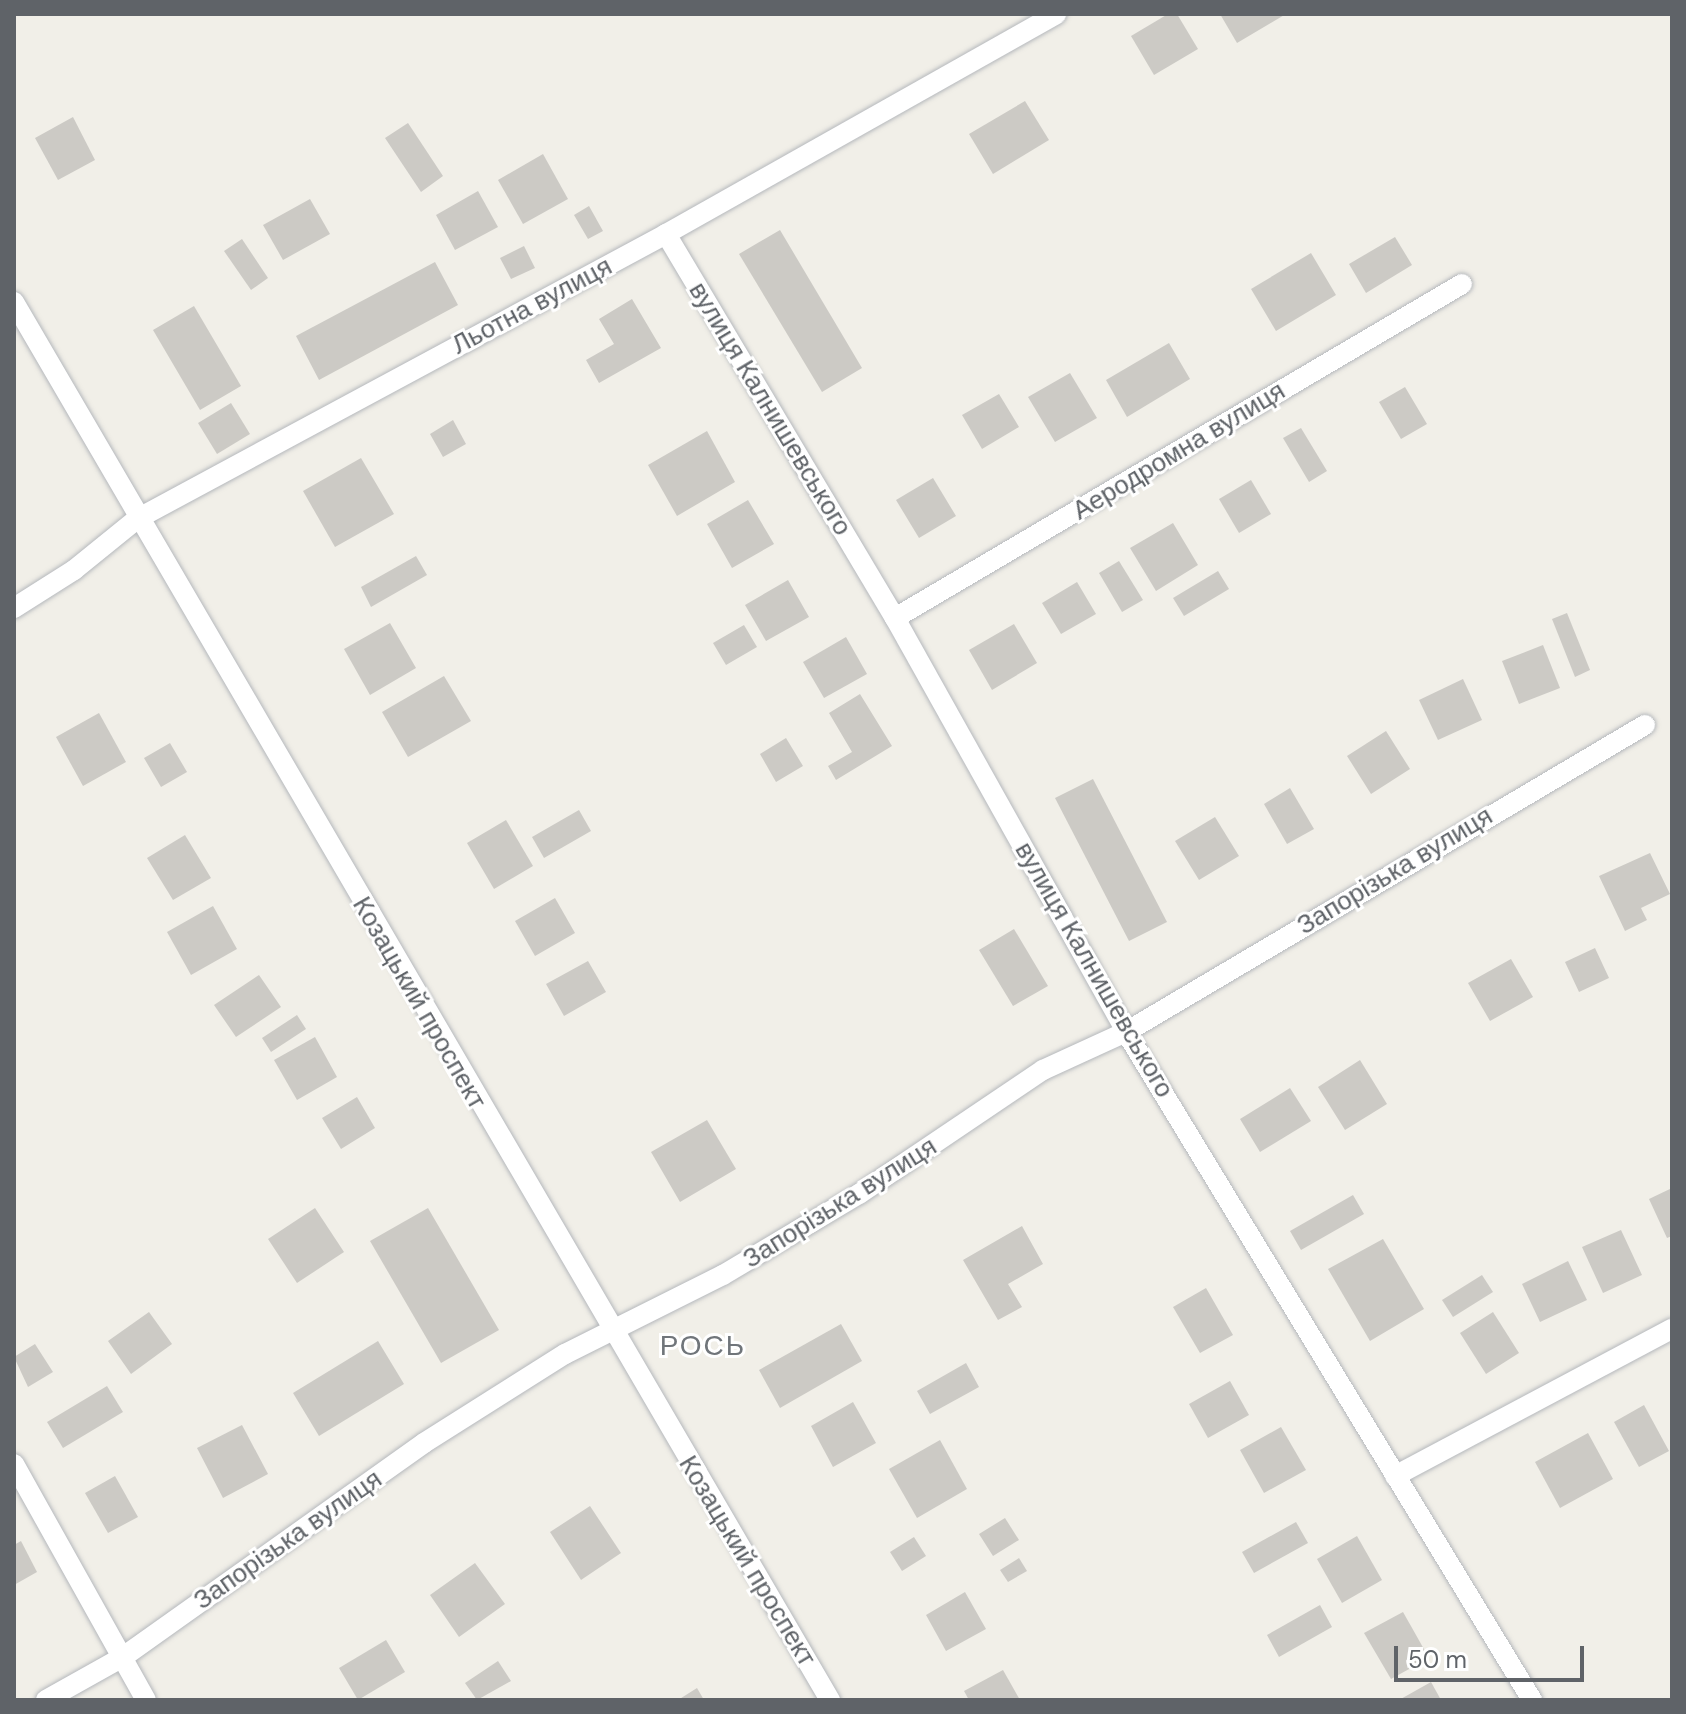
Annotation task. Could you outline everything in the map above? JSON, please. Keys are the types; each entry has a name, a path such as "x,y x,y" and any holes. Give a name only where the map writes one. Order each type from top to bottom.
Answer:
{"street":[{"name":"Льотна вулиця","path":"14,608 74,570 137,519 666,234 1056,14"},
{"name":"вулиця Калнишевського","path":"666,234 895,618 1126,1032 1532,1700"},
{"name":"Аеродромна вулиця","path":"895,618 1462,284"},
{"name":"Козацький проспект","path":"14,302 137,519 830,1700"},
{"name":"Запорізька вулиця","path":"46,1700 123,1657 424,1443 611,1331 723,1275 859,1194 1043,1070 1126,1032 1645,725"},
{"path":"1395,1476 1672,1329"},
{"path":"14,1464 146,1700"}],"building":[{"path":"1168,14 1177,14 1198,49 1154,75 1131,36"},
{"path":"1220,14 1286,14 1237,43"},
{"path":"1025,101 1049,140 993,174 969,134"},
{"path":"73,117 95,160 58,180 35,138"},
{"path":"408,123 443,176 421,192 385,138"},
{"path":"543,154 568,199 523,224 498,180"},
{"path":"478,191 498,227 455,250 436,215"},
{"path":"310,199 330,234 283,260 263,225"},
{"path":"589,206 603,231 588,239 574,215"},
{"path":"780,230 862,368 822,392 739,254"},
{"path":"1395,237 1412,265 1366,293 1349,264"},
{"path":"242,239 268,278 251,290 224,251"},
{"path":"524,246 535,268 511,279 500,258"},
{"path":"1311,253 1336,295 1276,331 1251,289"},
{"path":"435,262 458,305 319,380 296,336"},
{"path":"632,299 661,348 599,383 586,360 614,344 599,319"},
{"path":"194,306 241,386 200,410 153,330"},
{"path":"1169,343 1190,379 1127,417 1106,380"},
{"path":"1070,373 1097,418 1055,442 1028,397"},
{"path":"1405,387 1427,424 1401,439 1379,402"},
{"path":"999,394 1019,427 982,449 962,415"},
{"path":"231,403 250,434 217,454 198,423"},
{"path":"453,420 466,444 443,457 430,434"},
{"path":"1301,428 1327,471 1309,482 1283,438"},
{"path":"707,431 735,482 677,516 648,465"},
{"path":"361,458 394,514 335,547 303,491"},
{"path":"933,478 956,516 919,538 896,500"},
{"path":"1251,480 1271,514 1239,533 1219,499"},
{"path":"748,500 774,544 732,568 707,524"},
{"path":"1173,523 1198,565 1156,591 1130,548"},
{"path":"416,556 427,575 371,607 361,587"},
{"path":"1119,561 1143,600 1122,612 1099,573"},
{"path":"1218,571 1229,589 1184,616 1173,598"},
{"path":"788,580 809,617 766,641 745,605"},
{"path":"1077,582 1096,614 1061,634 1042,603"},
{"path":"1567,613 1590,670 1575,677 1552,619"},
{"path":"390,623 416,668 370,695 344,649"},
{"path":"1014,624 1037,663 992,690 969,650"},
{"path":"744,625 757,647 726,665 713,643"},
{"path":"846,637 867,674 824,698 803,662"},
{"path":"1543,645 1560,688 1519,704 1502,661"},
{"path":"444,676 471,721 408,757 382,712"},
{"path":"1463,679 1482,720 1438,740 1419,700"},
{"path":"860,694 892,746 836,780 828,766 852,752 829,713"},
{"path":"99,713 126,762 83,786 56,737"},
{"path":"1386,731 1410,769 1371,794 1347,756"},
{"path":"786,738 803,766 776,782 760,754"},
{"path":"170,743 187,772 161,787 144,758"},
{"path":"1093,779 1167,922 1129,941 1055,798"},
{"path":"1290,788 1314,829 1287,844 1264,804"},
{"path":"579,810 591,831 544,858 532,837"},
{"path":"1215,817 1239,856 1199,880 1175,841"},
{"path":"506,820 533,866 494,889 467,843"},
{"path":"185,835 211,878 173,900 147,858"},
{"path":"1650,853 1670,894 1641,908 1647,920 1625,931 1599,876"},
{"path":"555,898 575,933 535,956 515,921"},
{"path":"213,906 237,949 191,975 167,932"},
{"path":"1014,929 1048,986 1013,1006 979,950"},
{"path":"1595,948 1609,978 1579,992 1565,962"},
{"path":"1511,959 1533,997 1490,1021 1468,983"},
{"path":"588,961 606,992 564,1016 546,984"},
{"path":"259,975 281,1007 236,1037 214,1005"},
{"path":"297,1015 306,1029 271,1052 262,1038"},
{"path":"315,1037 337,1077 297,1100 274,1060"},
{"path":"1360,1060 1387,1104 1345,1130 1318,1087"},
{"path":"1290,1088 1311,1121 1260,1152 1240,1119"},
{"path":"357,1097 375,1128 341,1149 322,1118"},
{"path":"707,1120 736,1169 680,1202 651,1152"},
{"path":"1672,1188 1672,1236 1667,1238 1649,1199"},
{"path":"1353,1195 1364,1214 1301,1250 1290,1231"},
{"path":"315,1208 344,1252 297,1283 268,1239"},
{"path":"428,1208 499,1330 441,1363 370,1241"},
{"path":"1022,1226 1043,1264 1008,1284 1022,1307 998,1320 963,1260"},
{"path":"1621,1230 1642,1275 1603,1293 1582,1247"},
{"path":"1383,1239 1424,1309 1370,1341 1328,1269"},
{"path":"1568,1261 1587,1300 1540,1322 1522,1284"},
{"path":"1482,1275 1493,1292 1453,1317 1442,1300"},
{"path":"1206,1288 1233,1335 1200,1353 1173,1307"},
{"path":"149,1312 172,1344 131,1374 108,1341"},
{"path":"1493,1312 1519,1353 1486,1374 1460,1333"},
{"path":"841,1324 862,1361 780,1408 759,1370"},
{"path":"378,1341 404,1384 319,1436 293,1393"},
{"path":"35,1344 53,1372 28,1387 14,1357"},
{"path":"966,1363 979,1387 930,1414 917,1391"},
{"path":"1230,1381 1249,1415 1208,1438 1189,1404"},
{"path":"107,1386 123,1412 63,1448 47,1422"},
{"path":"853,1402 876,1443 833,1467 811,1426"},
{"path":"1644,1405 1669,1451 1639,1467 1614,1422"},
{"path":"242,1425 268,1474 223,1498 197,1448"},
{"path":"1281,1427 1306,1470 1264,1493 1240,1450"},
{"path":"1588,1433 1613,1479 1560,1508 1535,1462"},
{"path":"940,1440 967,1489 917,1518 889,1469"},
{"path":"115,1476 138,1517 108,1533 85,1493"},
{"path":"590,1506 621,1553 581,1580 550,1532"},
{"path":"1005,1518 1019,1540 993,1556 979,1534"},
{"path":"1296,1522 1308,1543 1254,1573 1242,1552"},
{"path":"1357,1536 1382,1580 1342,1603 1317,1559"},
{"path":"914,1537 926,1556 902,1571 890,1552"},
{"path":"21,1541 37,1572 14,1585 14,1545"},
{"path":"1019,1558 1027,1571 1008,1582 1000,1570"},
{"path":"475,1563 505,1604 459,1637 430,1595"},
{"path":"965,1592 986,1629 946,1651 926,1615"},
{"path":"1320,1605 1332,1627 1279,1657 1267,1635"},
{"path":"1403,1612 1429,1658 1391,1679 1364,1633"},
{"path":"386,1640 405,1672 358,1700 339,1668"},
{"path":"498,1661 511,1681 477,1700 465,1683"},
{"path":"1003,1670 1020,1700 969,1700 964,1691"},
{"path":"1431,1682 1441,1700 1399,1700"},
{"path":"697,1688 704,1700 678,1700"}],"district":[{"name":"РОСЬ","path":"703,1346"}]}
